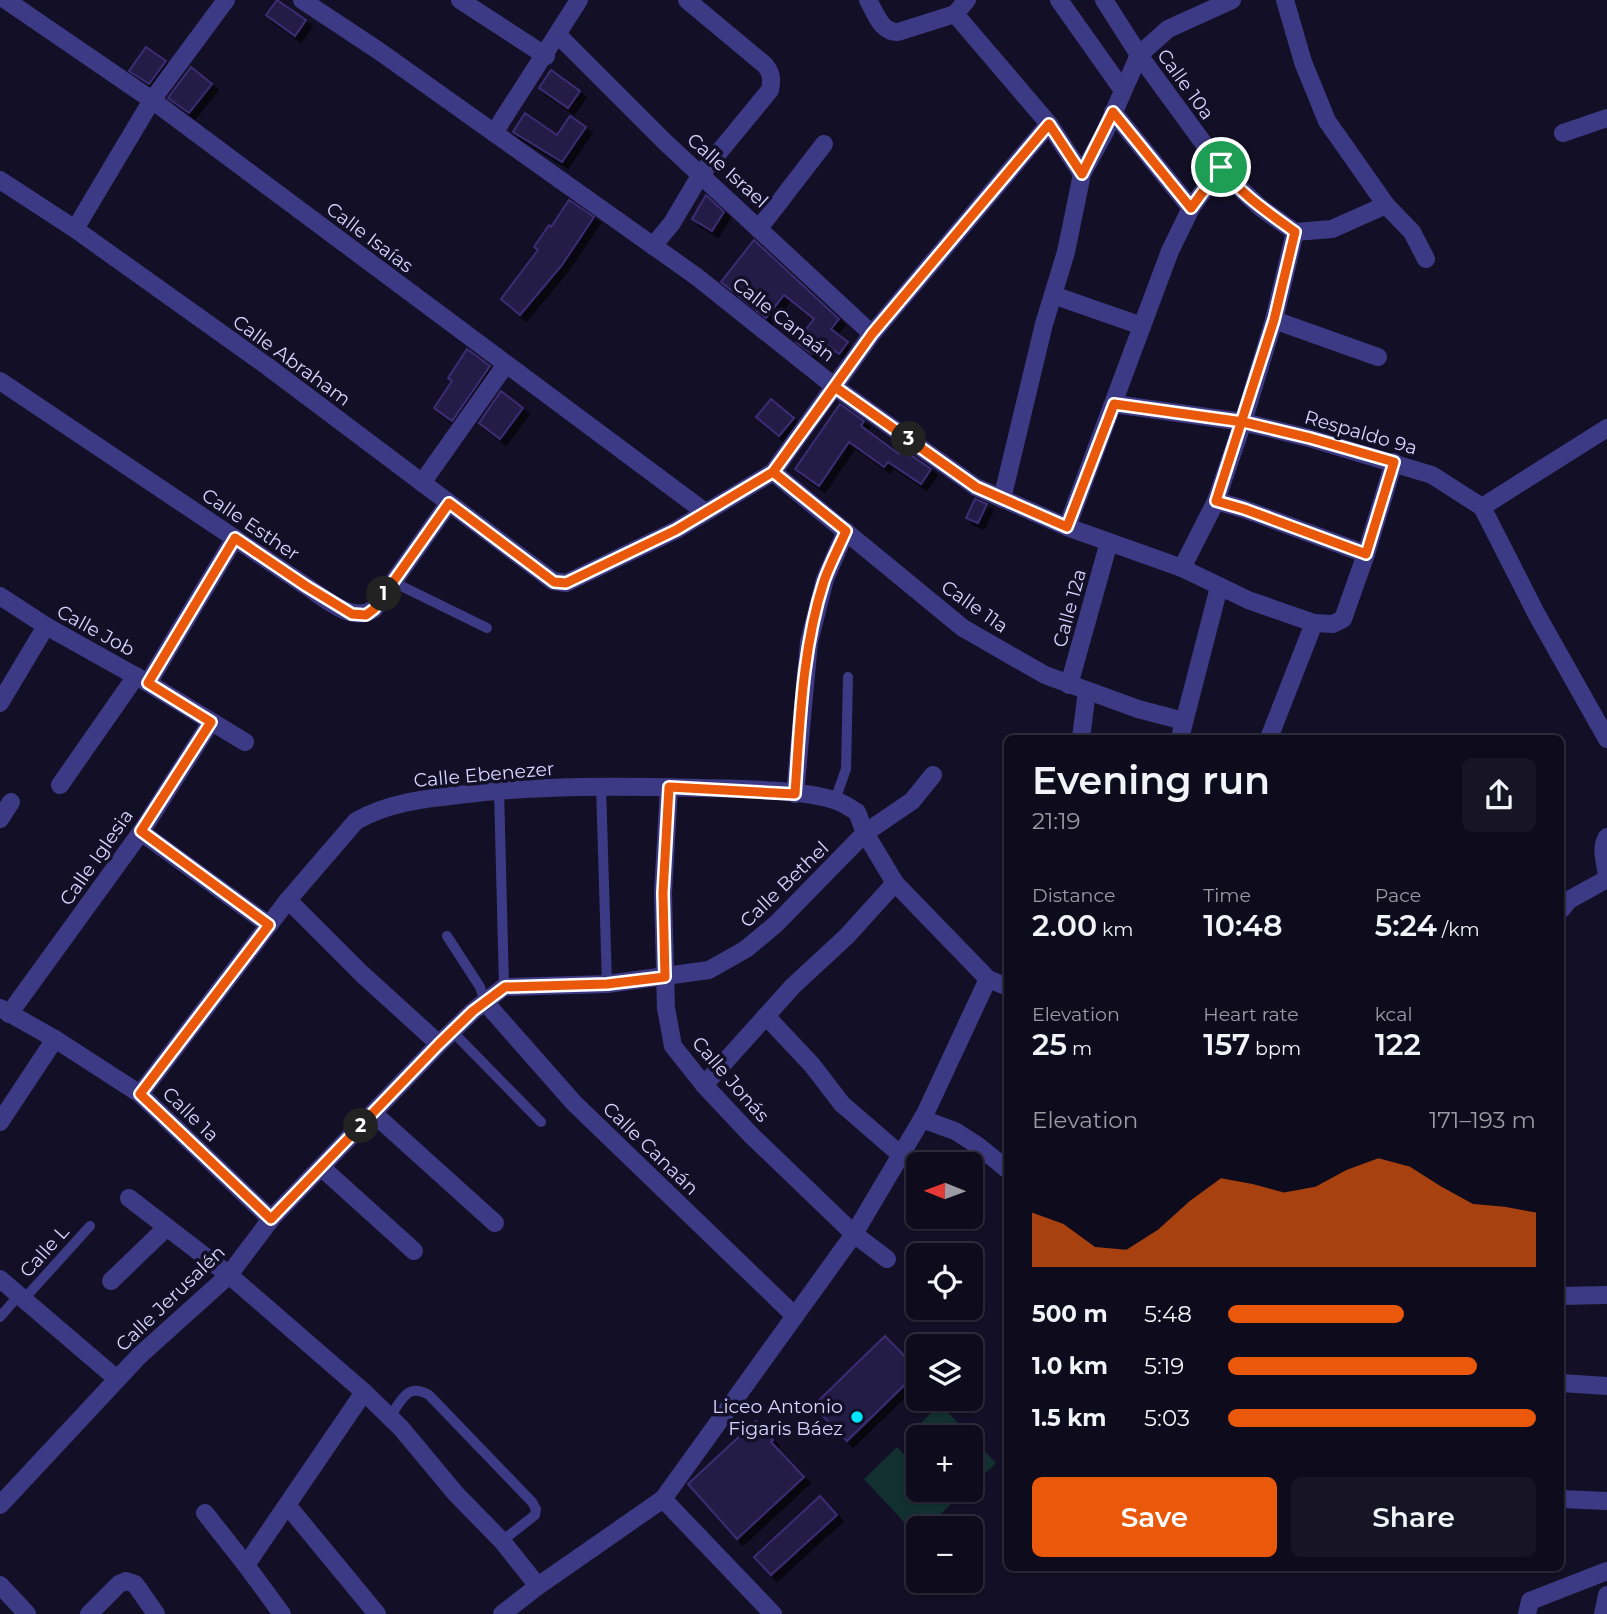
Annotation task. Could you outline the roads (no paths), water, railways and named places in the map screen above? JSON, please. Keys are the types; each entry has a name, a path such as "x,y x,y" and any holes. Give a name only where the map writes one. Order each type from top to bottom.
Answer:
{"street":[{"name":"Calle Isaías","path":"6,0 152,100 705,512"},
{"path":"75,229 152,100 226,0"},
{"path":"460,0 546,55"},
{"path":"494,133 579,0"},
{"path":"653,246 673,223 701,174 770,90 772,79 771,71 765,65 687,0"},
{"path":"868,1 883,27 890,32 898,32 955,14 967,0"},
{"path":"1059,0 1122,89"},
{"name":"Calle 10a","path":"1104,0 1139,55 1229,178 1261,208 1295,232"},
{"path":"1002,499 1066,251 1082,174 1139,55 1168,29 1233,0"},
{"path":"1285,0 1303,62 1327,121 1386,205 1412,232 1426,259"},
{"name":"Calle Canaán","path":"304,1 379,51 697,277 835,387 976,487 1067,527 1182,568 1219,587 1314,623"},
{"path":"955,14 1049,124 1082,174"},
{"name":"Calle Israel","path":"558,35 872,334"},
{"path":"1113,112 1191,208"},
{"path":"1563,133 1607,118"},
{"path":"705,512 773,472 872,334 1049,124"},
{"path":"760,227 824,144"},
{"path":"1067,527 1170,251 1191,208 1221,167"},
{"name":"Calle Abraham","path":"0,180 75,229 267,366 554,582 566,583 577,578 676,530 705,512"},
{"path":"1182,568 1216,501 1243,422 1274,320 1295,232 1332,229 1386,205"},
{"path":"1053,295 1143,326"},
{"path":"1274,320 1378,357"},
{"path":"422,483 506,364"},
{"path":"0,403 5,384"},
{"name":"Calle Esther","path":"5,384 352,614 366,615 374,609 449,503"},
{"name":"Respaldo 9a","path":"1114,404 1243,422 1310,438 1432,475 1482,508"},
{"path":"1607,428 1482,508 1537,615 1607,740"},
{"path":"1270,735 1314,623 1333,624 1343,619 1394,462"},
{"name":"Calle 11a","path":"773,472 962,628 1045,675 1138,709 1182,730"},
{"path":"1216,501 1366,554"},
{"path":"795,794 808,642 825,579 846,531"},
{"path":"60,785 142,679 235,538"},
{"name":"Calle 12a","path":"1081,735 1078,688 1109,542"},
{"path":"1182,730 1219,587"},
{"name":"Calle Job","path":"0,596 46,626 142,679 245,742"},
{"path":"0,703 46,626"},
{"name":"Calle Iglesia","path":"5,1011 141,831 211,722"},
{"name":"Calle Bethel","path":"505,987 607,984 709,970 746,949 776,924 865,833 912,800 933,775"},
{"name":"Calle Ebenezer","path":"140,1094 288,900 356,821 370,813 408,801 499,790 601,786 795,794 835,800"},
{"name":"Calle Jonás","path":"669,787 663,893 666,1008 673,1046 704,1085 751,1135 854,1234 887,1259"},
{"path":"835,800 857,812 865,833 895,883 988,979 1004,985"},
{"path":"0,819 11,802"},
{"path":"141,831 269,925"},
{"path":"1564,907 1569,900 1607,877 1603,856 1607,836"},
{"path":"704,1085 793,986 847,936 895,883"},
{"path":"288,900 362,974 446,1038"},
{"path":"502,1614 663,1499 854,1234 922,1119 988,979"},
{"path":"485,1002 505,987"},
{"name":"Calle Canaán","path":"485,1002 574,1103 794,1316"},
{"name":"Calle Jerusalén","path":"0,1505 139,1356 229,1275 271,1219 446,1038 485,1002"},
{"name":"Calle 1a","path":"5,1011 55,1039 140,1094 271,1219"},
{"path":"766,1016 812,1065 842,1104 901,1155"},
{"path":"0,1122 55,1039"},
{"path":"373,1113 495,1223"},
{"path":"922,1119 955,1131 1004,1167"},
{"path":"321,1167 414,1251"},
{"path":"129,1198 229,1275 364,1392 502,1541 538,1586"},
{"path":"111,1281 167,1227"},
{"path":"0,1279 117,1379"},
{"path":"1564,1296 1607,1295"},
{"path":"1564,1383 1607,1386"},
{"path":"246,1565 364,1392"},
{"path":"663,1499 773,1614"},
{"path":"1564,1499 1607,1502"},
{"path":"287,1505 377,1614"},
{"path":"205,1513 282,1614"},
{"path":"1529,1608 1607,1571"},
{"path":"89,1614 119,1584 126,1581 135,1584 156,1614"},
{"path":"0,1585 22,1612"},
{"path":"1603,1614 1607,1595"}],"lane":[{"path":"393,582 487,628"},
{"path":"835,800 846,769 849,677"},
{"path":"601,786 607,984"},
{"path":"499,790 505,987"},
{"path":"447,936 480,987 485,1002"},
{"path":"446,1038 541,1122"},
{"name":"Calle L","path":"0,1317 90,1226"},
{"path":"390,1417 404,1396 413,1390 429,1395 532,1502 536,1509 535,1514 502,1541"}],"place":[{"name":"Liceo Antonio Figaris Báez","path":"857,1417"}]}
